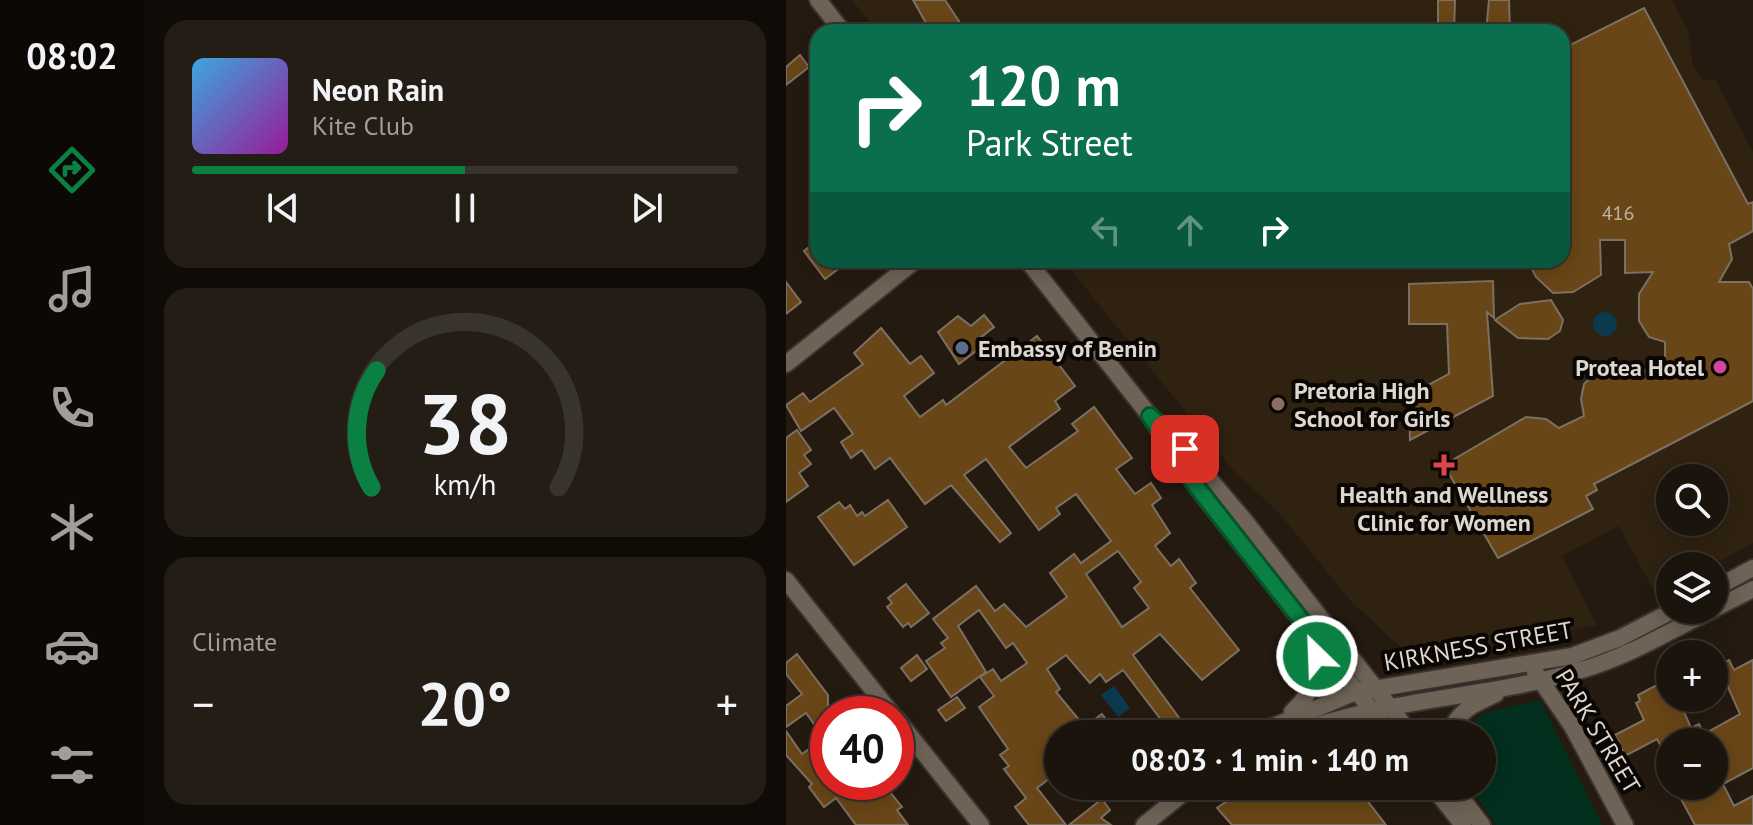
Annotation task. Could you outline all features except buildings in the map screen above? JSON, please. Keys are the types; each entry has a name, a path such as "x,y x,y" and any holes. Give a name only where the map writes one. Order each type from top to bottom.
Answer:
{"street":[{"path":"818,0 838,24"},
{"path":"826,0 840,24"},
{"path":"786,364 906,268"},
{"path":"1033,268 1150,416 1193,482 1378,720"},
{"path":"1150,416 1170,432 1245,521 1400,720"},
{"path":"1728,581 1753,568"},
{"path":"786,580 878,696"},
{"name":"KIRKNESS STREET","path":"1728,602 1753,589"},
{"name":"KIRKNESS STREET","path":"1301,720 1356,692 1588,651 1656,619"},
{"name":"KIRKNESS STREET","path":"1317,720 1538,680 1591,667 1681,624"},
{"path":"1292,720 1314,681 1317,656 1310,631"},
{"name":"PARK STREET","path":"1532,660 1538,680 1572,726 1625,825"},
{"path":"1457,720 1472,705 1519,683"},
{"path":"914,741 981,825"},
{"path":"1144,825 1175,800"},
{"path":"1448,800 1474,823"},
{"path":"1460,800 1474,823"},
{"path":"1464,800 1474,823"}],"shaded area":[{"path":"852,0 1672,0 1688,31 1693,65 1702,80 1715,79 1753,152 1753,543 1728,556 1728,552 1656,552 1656,595 1619,526 1562,556 1597,625 1433,659 1401,648 1350,600 1279,513 1231,468 1069,268 1570,268 1570,24 872,24"}],"green space":[{"path":"1540,700 1602,825 1496,825 1479,800 1496,800 1496,720 1476,720 1483,713"}],"water":[{"path":"1605,312 1613,316 1617,324 1613,332 1605,336 1597,332 1593,324 1597,316"},
{"path":"1114,686 1130,708 1118,717 1101,695"}],"place":[{"name":"Embassy of Benin","path":"962,348"},
{"name":"Protea Hotel","path":"1720,367"},
{"name":"Pretoria High School for Girls","path":"1278,404"},
{"name":"Health and Wellness Clinic for Women","path":"1444,465"}],"route":[{"path":"1185,449 1150,416 1193,482 1310,631 1317,656"}]}
